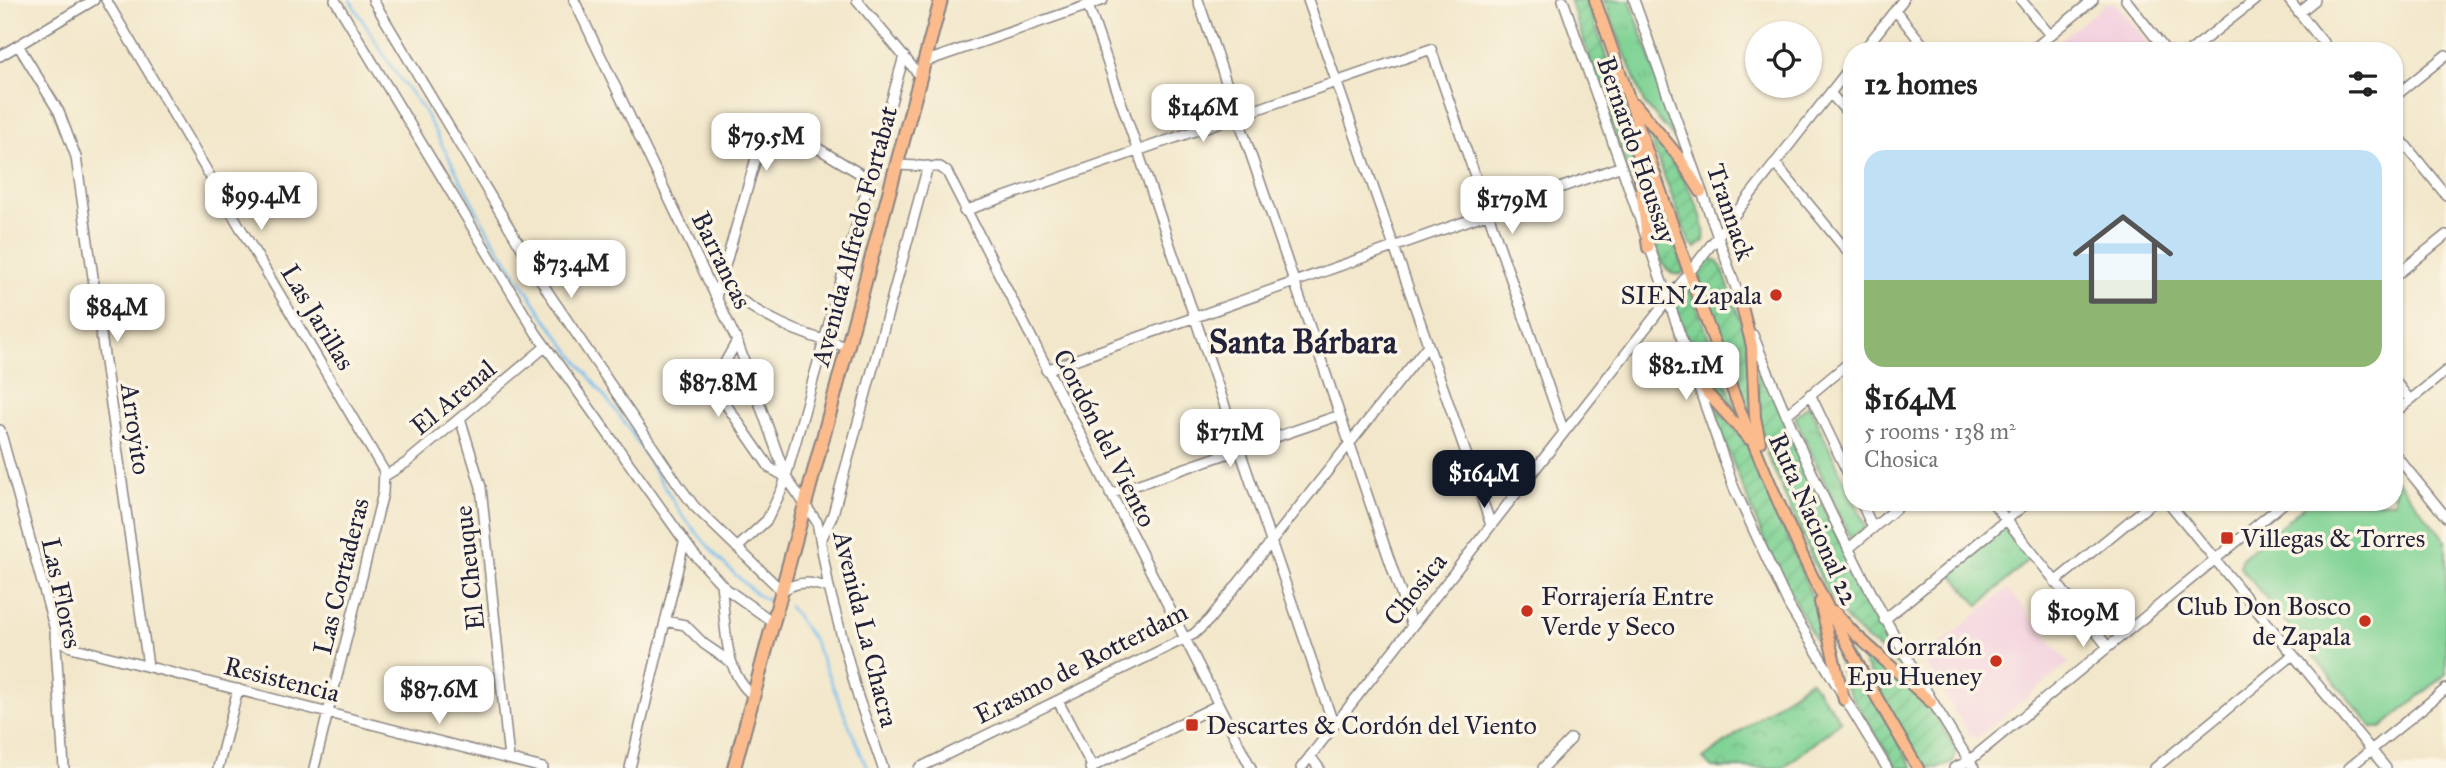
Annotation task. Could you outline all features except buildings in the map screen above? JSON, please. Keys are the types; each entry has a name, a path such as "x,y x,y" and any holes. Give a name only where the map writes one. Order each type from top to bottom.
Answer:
{"highway":[{"name":"Avenida Alfredo Fortabat","path":"734,768 941,0"}],"main road":[{"name":"Ruta Nacional 22","path":"1595,0 1759,457 1822,597 1918,768"},
{"path":"1624,83 1636,135 1648,248"},
{"path":"1629,97 1678,156 1701,192"},
{"path":"1740,299 1752,346 1756,427 1771,485"},
{"path":"1688,361 1702,386 1739,426 1759,457"},
{"path":"1806,563 1821,606 1844,700"},
{"path":"1822,597 1855,635 1931,702"}],"street":[{"path":"0,56 94,0"},
{"name":"Las Jarillas","path":"106,0 385,476"},
{"path":"335,0 545,347 684,543 722,584 774,622"},
{"path":"373,0 548,292 687,497 782,591 796,583 808,582 829,587"},
{"name":"Barrancas","path":"574,0 737,341 786,477 806,503"},
{"path":"857,0 920,76"},
{"path":"924,62 1103,0"},
{"path":"1198,0 1412,626"},
{"path":"1308,0 1491,526"},
{"name":"Bernardo Houssay","path":"1563,0 1721,454 1762,552 1799,625 1887,768"},
{"name":"Trannack","path":"1634,0 1717,237 1786,415 1884,620 1971,765"},
{"path":"1870,42 1903,0"},
{"path":"2021,0 2050,35"},
{"path":"2042,42 2093,0"},
{"path":"2126,0 2159,42"},
{"path":"2201,42 2255,0"},
{"path":"2289,0 2323,42"},
{"path":"2299,13 2315,0"},
{"path":"1088,5 1334,726"},
{"path":"1895,10 1921,42"},
{"name":"Arroyito","path":"18,45 59,112 76,158 148,666"},
{"path":"964,211 1431,49 1564,432"},
{"path":"2403,90 2446,55"},
{"path":"737,548 767,520 786,477 904,56"},
{"name":"Chosica","path":"1301,768 1843,76"},
{"path":"1830,93 1843,108"},
{"path":"716,297 765,127 772,123 779,125 869,179"},
{"path":"2403,148 2446,195"},
{"path":"1775,163 1843,246"},
{"path":"821,540 833,514 928,166 897,165"},
{"name":"Cordón del Viento","path":"928,166 940,167 947,172 964,211 1251,768"},
{"path":"1046,370 1619,167"},
{"path":"2403,269 2446,235"},
{"path":"721,286 767,319 848,346"},
{"path":"737,341 719,373 720,396 770,468 786,477"},
{"name":"Erasmo de Rotterdam","path":"919,768 1185,640 1209,620 1428,345"},
{"name":"El Arenal","path":"385,476 406,463 545,347"},
{"path":"1786,415 1843,367"},
{"path":"2403,406 2446,371"},
{"path":"2403,391 2410,400"},
{"path":"1811,394 1843,463"},
{"path":"1110,494 1340,415"},
{"name":"El Cheuque","path":"460,418 481,487 509,759"},
{"name":"Las Flores","path":"0,430 55,636 64,768"},
{"path":"2403,464 2446,517"},
{"name":"Las Cortaderas","path":"314,768 385,476"},
{"name":"Avenida La Chacra","path":"806,503 817,522 829,587 861,708 883,768"},
{"path":"1865,511 1873,528"},
{"path":"1848,549 1893,511"},
{"path":"1999,511 2108,648"},
{"path":"1884,620 2017,511"},
{"path":"2055,582 2142,511"},
{"path":"2175,511 2386,768"},
{"path":"1954,768 1971,765 2269,511"},
{"path":"629,768 684,543"},
{"path":"722,584 732,663 736,677 754,696"},
{"path":"665,621 685,625 704,644 732,663"},
{"name":"Resistencia","path":"55,636 72,647 543,768"},
{"path":"2155,768 2293,654"},
{"path":"218,768 237,689"},
{"path":"2349,768 2446,689"},
{"path":"1058,701 1092,768 1218,705"},
{"path":"1543,768 1571,739"},
{"path":"1310,756 1320,768"}],"shaded area":[{"path":"2115,3 2148,42 2058,42 2106,4"},
{"name":"Corralón Epu Hueney","path":"2007,589 2069,663 1978,737 1970,736 1923,659"}],"green space":[{"path":"1570,0 1587,0 1630,127 1637,200"},
{"path":"1604,0 1630,0 1681,146 1644,103"},
{"path":"1645,125 1684,180 1700,212 1704,241 1696,248 1689,242"},
{"path":"1642,147 1684,270 1682,274 1672,274 1656,249 1647,214"},
{"path":"1709,259 1716,260 1722,268 1747,339 1752,425 1698,275 1698,270"},
{"path":"1688,284 1743,427 1713,395 1697,369 1674,303"},
{"path":"1756,350 1827,516 1910,676 1856,630 1825,588 1767,454 1760,424"},
{"path":"1706,396 1745,441 1754,456 1813,599 1830,668 1768,550"},
{"path":"1809,405 1843,478 1843,511 1859,511 1866,527 1851,540 1795,417"},
{"name":"Club Don Bosco de Zapala","path":"2403,487 2446,541 2446,674 2381,728 2372,727 2240,567 2241,559 2298,511 2403,511"},
{"path":"2006,526 2030,558 1979,606 1950,572"},
{"path":"1828,619 1913,768 1897,768 1845,686"},
{"path":"1844,628 1927,703 1957,749 1953,762 1936,768 1923,767"},
{"path":"1810,680 1841,721 1783,768 1712,768 1703,759"}],"waterway":[{"path":"350,0 394,71 423,109 490,235 547,321 628,427 681,514 720,560 756,594 769,601"},
{"path":"789,606 814,641 867,768"}],"place":[{"name":"SIEN Zapala","path":"1776,295"},
{"name":"Villegas & Torres","path":"2227,538"},
{"name":"Forrajería Entre Verde y Seco","path":"1527,611"},
{"name":"Club Don Bosco de Zapala","path":"2365,621"},
{"name":"Corralón Epu Hueney","path":"1996,661"},
{"name":"Descartes & Cordón del Viento","path":"1192,725"}],"district":[{"name":"Santa Bárbara","path":"1303,342"}]}
